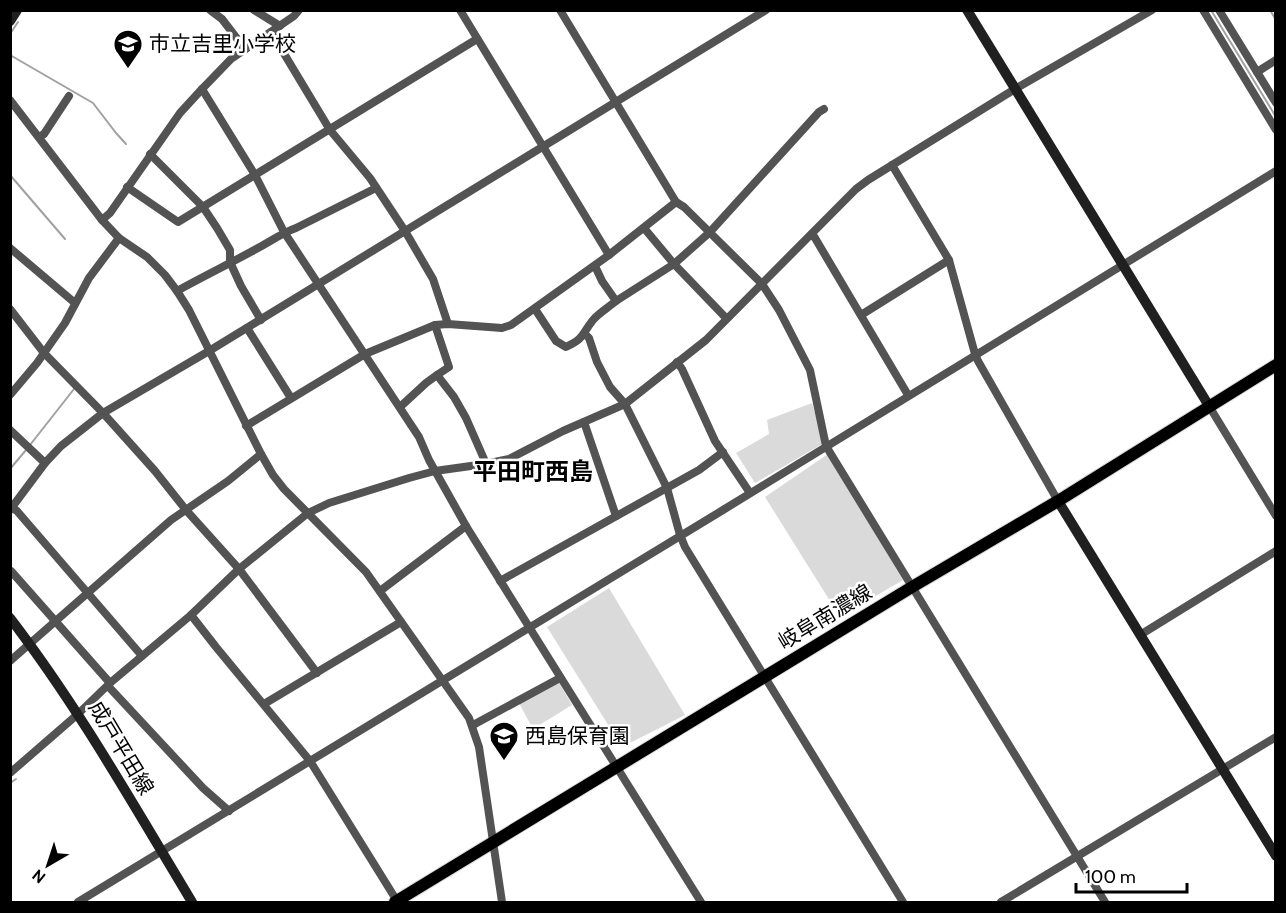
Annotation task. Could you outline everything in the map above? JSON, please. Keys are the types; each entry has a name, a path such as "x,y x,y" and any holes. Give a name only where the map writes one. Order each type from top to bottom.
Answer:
{"main road":[{"name":"岐阜南濃線","path":"396,902 912,587 1058,501 1275,365"}],"street":[{"path":"10,21 17,10"},
{"path":"254,10 280,26"},
{"path":"102,220 110,213 180,113 202,89 231,59 294,16 299,10"},
{"path":"460,10 609,255"},
{"path":"560,10 676,202 684,207 762,284 778,310 810,370 826,446 1105,903"},
{"path":"967,10 1275,516"},
{"path":"10,773 191,615 240,569 308,513 369,489 435,471 509,459 563,431 624,404 706,340 855,189 1015,89 1152,10"},
{"path":"1203,10 1275,130"},
{"path":"1219,10 1275,103"},
{"path":"142,656 17,511 11,508 61,446 103,413 261,320 765,11"},
{"path":"214,12 245,49"},
{"path":"271,32 330,130 370,178 405,231 433,279 448,324"},
{"path":"127,187 178,222 477,39"},
{"path":"1257,72 1275,60"},
{"path":"202,89 255,174 285,232 419,437 466,526 700,903"},
{"path":"39,137 44,134 69,96"},
{"path":"10,100 102,220 119,238 147,257 177,291 189,310 246,426 273,475 366,572 472,725 479,747 502,903"},
{"path":"535,309 556,341 566,346 578,342 595,318 616,301 674,264 710,232 824,109"},
{"path":"150,154 203,207 230,250 230,262 261,320"},
{"path":"892,165 949,260 975,354 1058,501 1275,856"},
{"path":"78,903 1275,171"},
{"path":"177,291 285,232 376,188"},
{"path":"246,426 365,354 435,326 448,324 502,328 511,325 595,266 676,202"},
{"path":"644,228 674,264 726,318"},
{"path":"812,234 908,395"},
{"path":"10,395 65,323 89,278 119,238"},
{"path":"10,248 75,303"},
{"path":"861,315 949,260"},
{"path":"595,266 616,301"},
{"path":"10,309 44,353 103,413 240,569 317,673"},
{"path":"400,407 426,383 449,367 435,326"},
{"path":"247,328 291,398"},
{"path":"585,334 589,338 597,362 610,387 624,404 667,489 685,547 903,903"},
{"path":"677,362 715,441 750,493"},
{"path":"437,375 466,418 485,464"},
{"path":"584,422 616,516"},
{"path":"10,430 45,463"},
{"path":"500,581 667,489 723,452"},
{"path":"10,661 171,520 228,481 261,454"},
{"path":"380,591 466,526"},
{"path":"1140,635 1275,551"},
{"path":"11,571 109,685 203,788 229,811"},
{"path":"191,615 310,761 396,902"},
{"name":"成戸平田線","path":"10,618 78,714 192,903"},
{"path":"264,704 401,622"},
{"path":"472,725 560,678"},
{"path":"1000,903 1275,736"}],"shaded area":[{"path":"812,403 824,443 755,483 736,453 769,434 767,420"},
{"path":"828,454 903,580 840,617 765,497"},
{"path":"609,588 685,715 622,747 547,627"},
{"path":"558,681 572,705 533,729 519,703"}],"waterway":[{"path":"1211,10 1276,117"},
{"path":"1270,10 1276,20"},
{"path":"10,34 18,22"},
{"path":"10,55 93,103 126,144"},
{"path":"10,175 65,239"},
{"path":"30,445 74,389"},
{"path":"10,469 26,450"},
{"path":"10,783 16,779"}],"place":[{"name":"市立吉里小学校","path":"128,70"},
{"name":"西島保育園","path":"504,762"}],"district":[{"name":"平田町西島","path":"533,472"}]}
